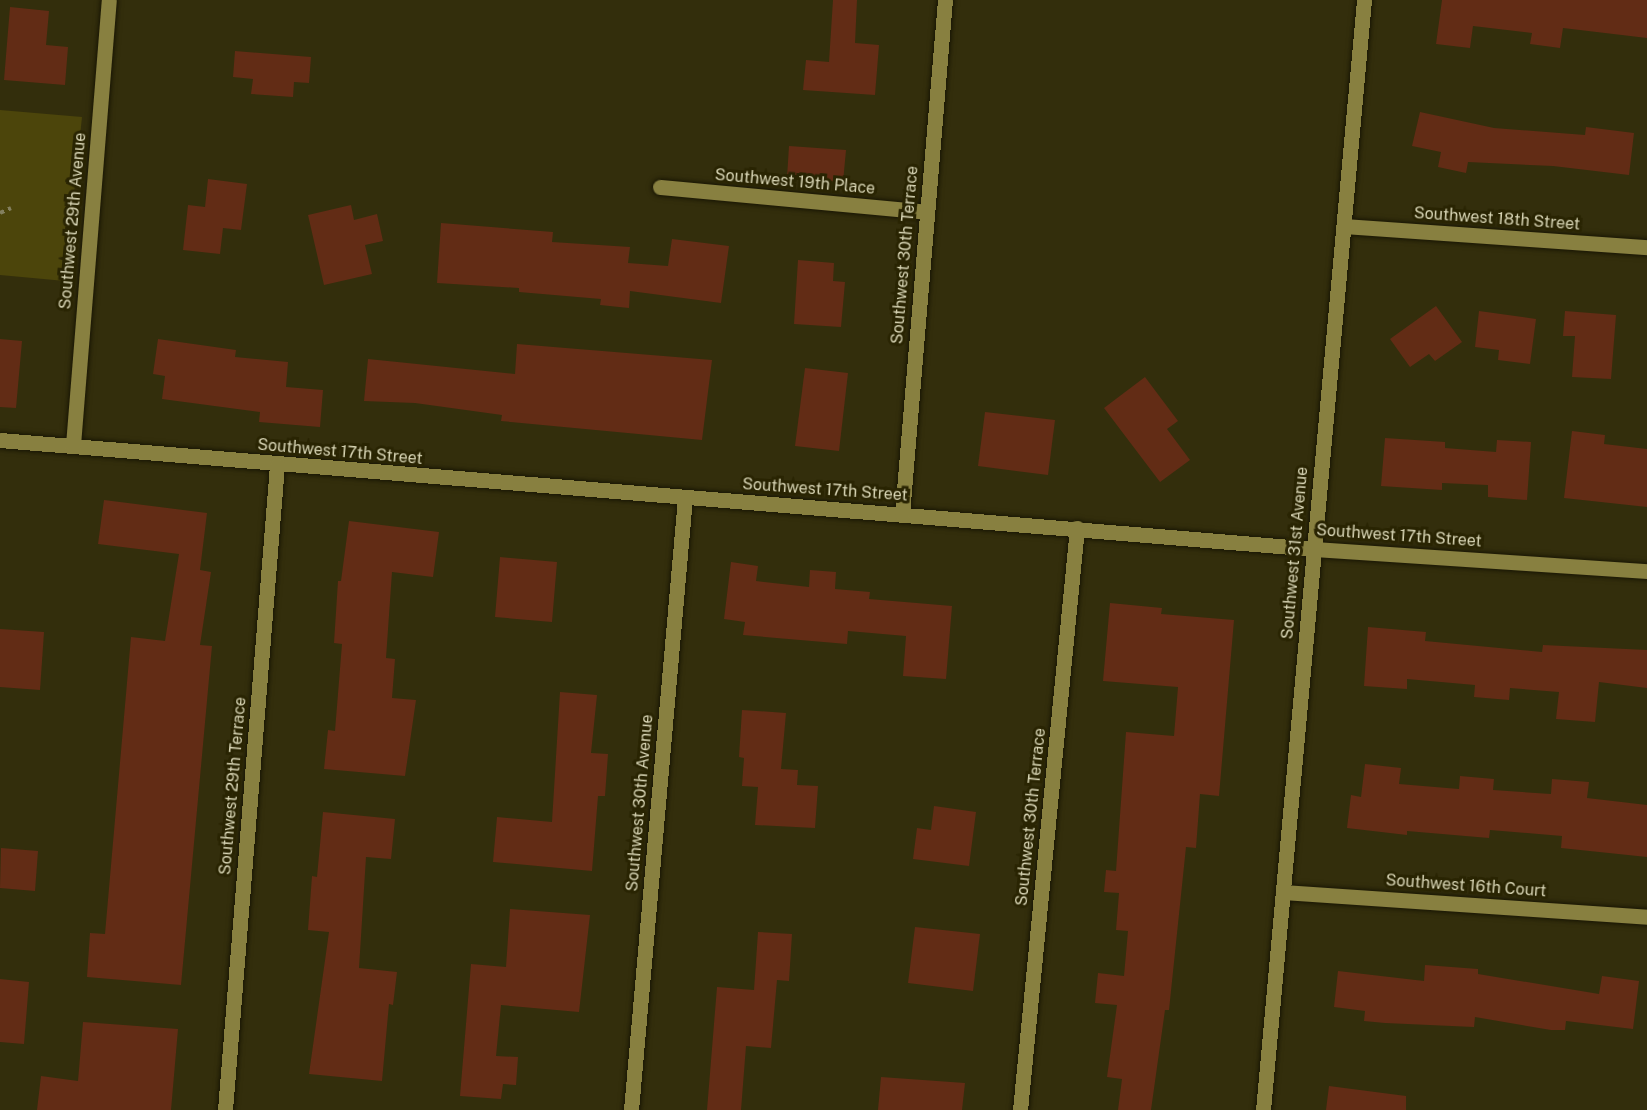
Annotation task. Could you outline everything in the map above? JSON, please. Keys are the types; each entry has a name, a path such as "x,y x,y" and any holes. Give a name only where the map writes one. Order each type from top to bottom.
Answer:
{"street":[{"name":"Southwest 29th Avenue","path":"73,445 109,0"},
{"name":"Southwest 30th Terrace","path":"902,514 945,0"},
{"name":"Southwest 31st Avenue","path":"1263,1110 1364,0"},
{"name":"Southwest 19th Place","path":"660,187 927,212"},
{"name":"Southwest 18th Street","path":"1344,226 1647,247"},
{"name":"Southwest 17th Street","path":"0,440 276,465 1077,528 1314,549 1647,571"},
{"name":"Southwest 29th Terrace","path":"225,1110 276,465"},
{"name":"Southwest 30th Avenue","path":"631,1110 685,498"},
{"name":"Southwest 30th Terrace","path":"1020,1110 1077,528"},
{"name":"Southwest 16th Court","path":"1283,892 1647,917"}],"path":[{"path":"0,213 11,208"}],"shaded area":[{"path":"0,110 82,117 65,281 0,275"}],"building":[{"path":"833,0 857,0 855,43 879,45 875,95 803,90 806,60 829,62"},
{"path":"1442,0 1647,0 1647,38 1563,28 1560,48 1530,44 1532,33 1473,26 1470,48 1436,44"},
{"path":"10,7 49,11 46,45 68,47 65,85 4,80"},
{"path":"235,51 311,57 309,83 294,82 293,97 251,94 253,79 233,77"},
{"path":"1420,112 1494,128 1585,135 1586,127 1634,133 1629,175 1553,166 1468,162 1466,173 1438,167 1441,152 1412,146"},
{"path":"789,146 846,150 843,182 787,178"},
{"path":"208,179 247,184 241,230 223,228 220,254 183,250 188,205 205,207"},
{"path":"351,205 354,220 377,214 383,241 365,245 372,274 324,285 308,215"},
{"path":"441,223 553,232 552,242 630,247 628,263 668,266 672,239 729,246 721,303 630,291 629,308 600,305 601,299 519,292 519,288 437,283"},
{"path":"798,260 834,263 833,281 845,282 841,327 794,324"},
{"path":"1436,306 1462,342 1435,361 1429,354 1410,367 1390,339"},
{"path":"1479,311 1536,319 1530,364 1498,360 1499,350 1475,347"},
{"path":"1565,311 1616,315 1611,379 1572,377 1575,336 1563,336"},
{"path":"0,339 22,341 16,408 0,407"},
{"path":"158,339 236,350 235,357 288,362 286,387 323,390 320,427 259,422 260,412 162,399 165,376 153,374"},
{"path":"517,344 712,360 702,440 501,421 502,415 415,403 364,401 368,359 515,374"},
{"path":"805,368 848,373 839,451 795,446"},
{"path":"1145,377 1178,421 1167,429 1190,460 1160,482 1104,408"},
{"path":"985,412 1055,420 1048,475 978,466"},
{"path":"1572,431 1605,435 1604,444 1647,449 1647,507 1564,498"},
{"path":"1385,438 1445,442 1445,448 1496,452 1497,440 1531,442 1527,500 1488,497 1488,485 1442,483 1442,490 1381,486"},
{"path":"104,500 207,513 200,570 211,572 200,645 212,646 181,985 87,977 90,933 105,934 131,637 165,641 179,554 98,544"},
{"path":"349,521 439,532 433,577 392,572 386,658 395,659 392,698 416,700 405,776 324,769 328,730 335,731 342,644 334,643 338,581 341,581"},
{"path":"500,557 557,562 552,622 495,617"},
{"path":"731,562 758,566 756,581 809,587 810,570 836,572 835,589 870,592 869,599 952,606 946,679 903,676 906,636 848,631 847,644 743,635 745,622 724,619"},
{"path":"1110,603 1162,608 1161,614 1234,620 1219,796 1200,794 1196,848 1186,847 1169,1010 1165,1010 1151,1110 1118,1110 1122,1079 1107,1077 1117,1005 1095,1003 1098,973 1124,976 1128,931 1116,930 1119,893 1104,892 1106,870 1116,871 1126,732 1174,736 1178,687 1103,681"},
{"path":"1368,627 1426,632 1425,641 1542,652 1543,645 1647,650 1647,688 1599,682 1595,722 1556,719 1559,692 1510,688 1509,700 1474,697 1475,685 1407,679 1407,689 1364,686"},
{"path":"0,629 44,632 40,690 0,687"},
{"path":"560,692 597,695 591,753 608,754 605,796 598,796 592,871 493,862 497,817 552,822"},
{"path":"742,710 786,713 781,769 798,770 797,785 818,786 815,828 755,825 758,787 742,786 744,758 739,757"},
{"path":"1365,764 1401,768 1399,784 1459,789 1460,776 1494,779 1493,790 1551,794 1552,779 1589,782 1587,798 1647,805 1647,857 1561,848 1562,836 1490,830 1489,838 1407,831 1407,835 1347,828 1351,795 1361,797"},
{"path":"934,806 976,812 969,866 913,859 917,828 931,830"},
{"path":"323,812 395,819 391,859 366,857 359,968 397,972 393,1005 389,1004 382,1081 309,1074 329,932 308,930 312,876 317,877"},
{"path":"1,848 38,851 35,891 0,888"},
{"path":"510,909 590,915 579,1012 501,1005 496,1056 518,1057 516,1085 503,1084 501,1099 460,1096 471,964 506,967"},
{"path":"915,927 980,934 973,991 908,983"},
{"path":"758,932 792,934 789,981 777,980 771,1048 746,1046 741,1110 707,1110 717,987 754,990"},
{"path":"1425,965 1478,969 1478,974 1599,994 1602,976 1639,981 1633,1029 1566,1021 1565,1030 1551,1030 1475,1017 1474,1027 1385,1023 1364,1021 1365,1011 1334,1007 1338,971 1424,981"},
{"path":"0,979 29,982 24,1044 0,1042"},
{"path":"83,1022 178,1029 171,1110 37,1110 41,1076 78,1081"},
{"path":"881,1077 965,1083 962,1110 878,1110"},
{"path":"1329,1086 1406,1096 1406,1110 1326,1110"}]}
